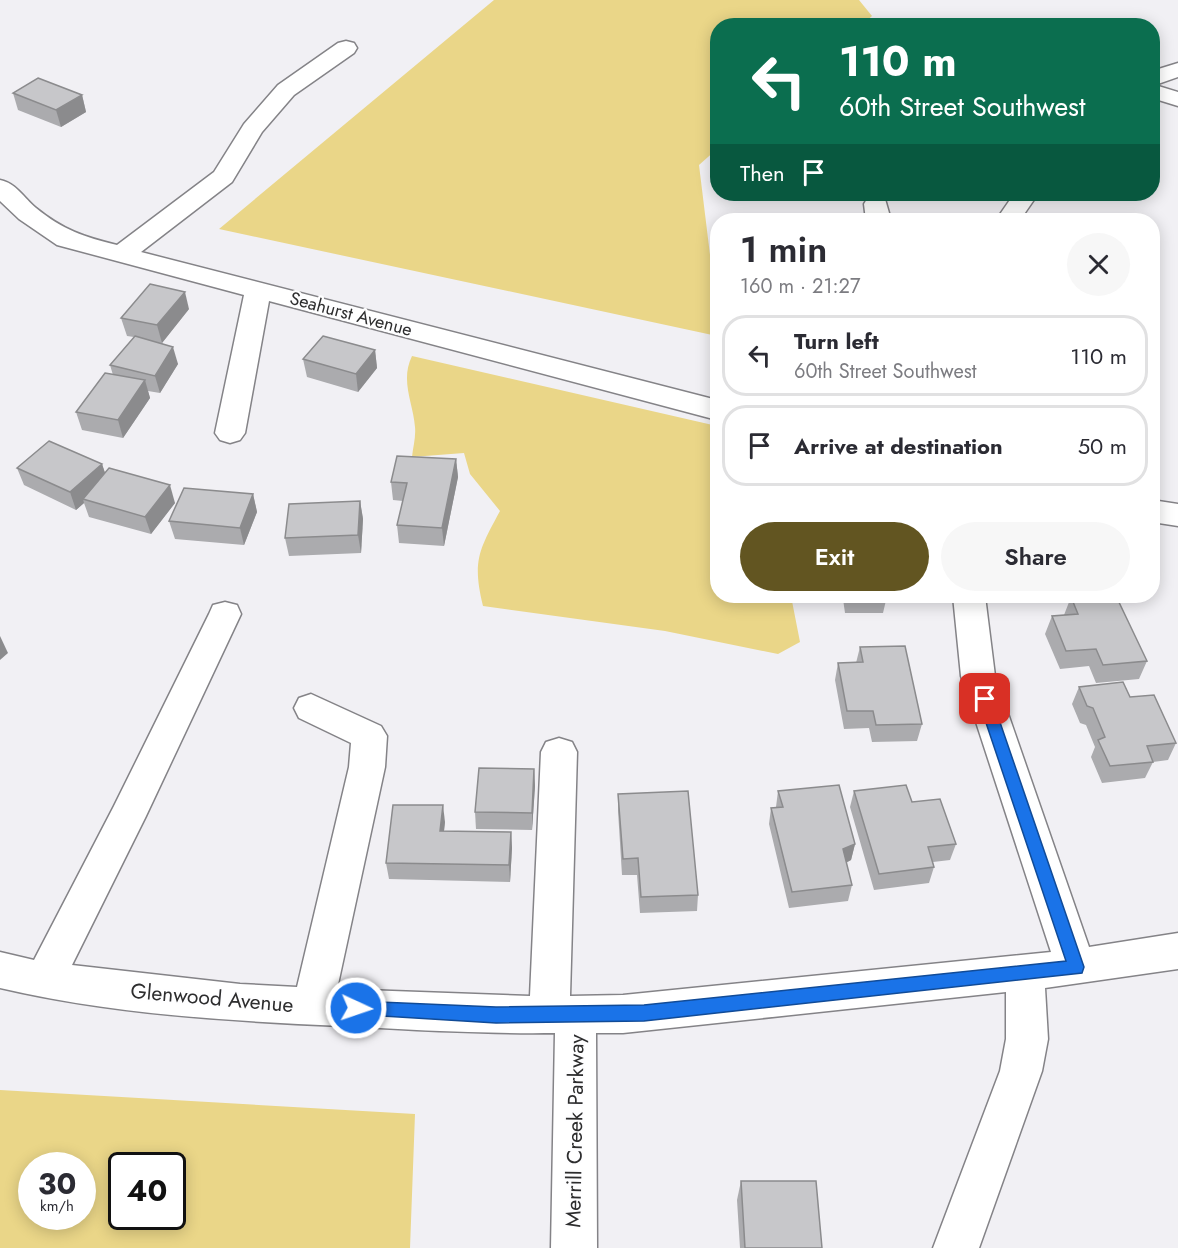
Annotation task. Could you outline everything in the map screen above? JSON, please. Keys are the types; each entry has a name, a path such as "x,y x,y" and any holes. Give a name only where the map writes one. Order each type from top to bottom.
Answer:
{"street":[{"path":"122,254 223,177 252,129 286,90 346,48"},
{"path":"1160,76 1178,70"},
{"path":"1160,93 1178,99"},
{"name":"Seahurst Avenue","path":"1,190 28,214 66,240 710,408"},
{"path":"230,433 258,290"},
{"path":"1160,512 1178,515"},
{"path":"970,603 978,676 1076,967"},
{"path":"44,980 128,816 225,614"},
{"path":"311,708 369,736 367,767 314,1006"},
{"name":"Merrill Creek Parkway","path":"559,752 562,1015 574,1248"},
{"name":"Glenwood Avenue","path":"0,970 44,980 240,1003 496,1015 562,1015 644,1013 1025,973 1178,951"},
{"path":"956,1248 1021,1071 1028,1039 1025,973"}],"shaded area":[{"path":"494,0 859,0 872,16 870,18 710,18 710,155 699,165 710,255 710,334 219,229"},
{"path":"412,356 710,424 710,603 792,603 800,642 778,654 665,631 483,606 478,566 482,546 500,511 470,474 464,453 412,457 415,427 407,383"},
{"path":"0,1090 415,1114 410,1248 0,1248"}],"building":[{"path":"38,78 82,95 56,110 13,93"},
{"path":"150,284 185,292 157,325 121,318"},
{"path":"135,336 173,347 155,376 110,365"},
{"path":"323,336 375,350 356,374 303,359"},
{"path":"105,373 145,380 118,420 76,412"},
{"path":"49,441 102,464 70,492 17,468"},
{"path":"397,456 456,459 442,528 397,525 407,483 391,482"},
{"path":"109,468 170,485 145,517 83,499"},
{"path":"184,488 253,494 240,528 169,521"},
{"path":"360,501 358,535 285,538 289,504"},
{"path":"1073,603 1119,603 1147,661 1103,665 1096,649 1066,651 1052,616 1078,614"},
{"path":"905,646 922,724 876,725 873,711 847,711 838,663 863,662 860,647"},
{"path":"1123,682 1130,697 1154,695 1176,743 1147,746 1153,762 1110,766 1098,740 1105,737 1093,708 1087,706 1079,687"},
{"path":"479,768 534,769 532,813 475,812"},
{"path":"839,785 855,844 843,849 852,885 792,892 771,808 783,807 778,791"},
{"path":"906,785 912,802 940,799 956,844 928,847 934,867 879,874 854,791"},
{"path":"688,791 698,895 641,897 638,858 623,859 618,794"},
{"path":"393,805 443,805 440,831 511,832 509,865 386,863"},
{"path":"741,1181 816,1181 822,1248 745,1248"}],"route":[{"path":"356,1008 496,1015 644,1013 1076,967 985,699"}]}
